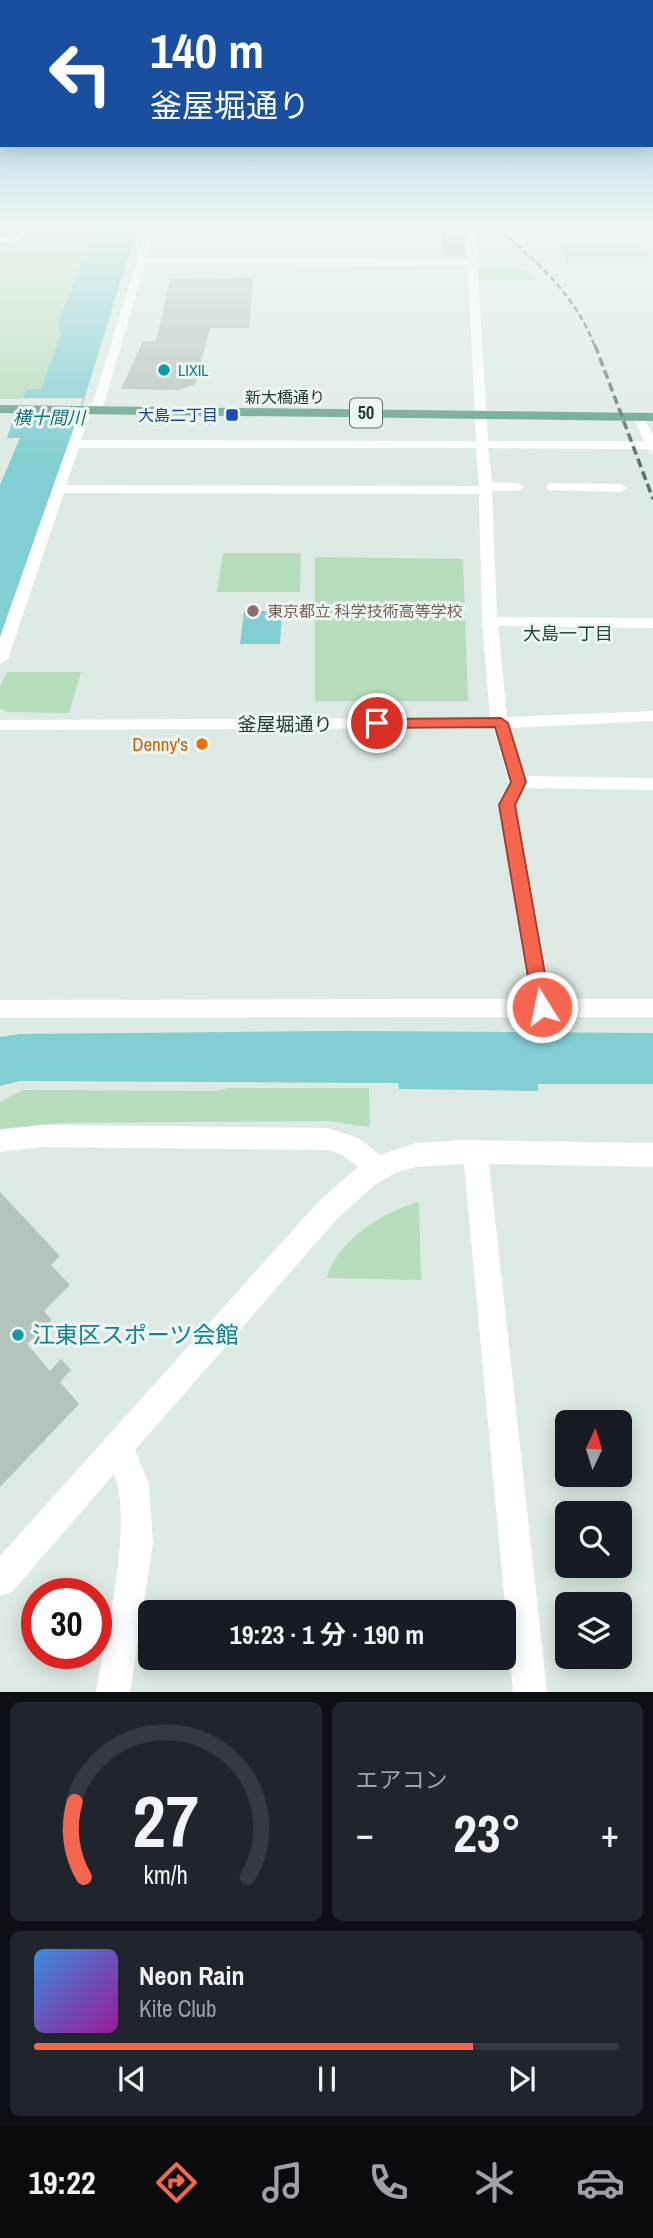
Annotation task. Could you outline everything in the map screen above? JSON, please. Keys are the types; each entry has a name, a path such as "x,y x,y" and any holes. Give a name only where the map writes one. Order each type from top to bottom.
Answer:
{"main road":[{"name":"新大橋通り","path":"6,406 653,410"},
{"name":"新大橋通り","path":"479,411 646,417"}],"street":[{"path":"0,659 124,304"},
{"path":"475,304 479,411 486,488 490,621 497,713 518,782 507,805 542,1007"},
{"path":"75,444 652,447 646,417"},
{"path":"60,489 518,487"},
{"path":"551,487 621,488"},
{"path":"490,621 653,623"},
{"name":"釜屋堀通り","path":"0,725 501,723 653,716"},
{"path":"518,782 653,784"},
{"path":"0,1009 653,1008"},
{"path":"7,1140 42,1136 328,1139 340,1141 361,1153 377,1170"},
{"path":"475,1152 530,1692"},
{"path":"0,1580 328,1210 377,1170 391,1162 416,1155 475,1152 653,1155"},
{"path":"113,1692 137,1543 134,1484 119,1447"}],"green space":[{"path":"0,304 72,304 41,390 26,390 21,399 0,399"},
{"path":"223,553 301,553 300,592 217,592"},
{"path":"315,557 463,559 468,701 315,701"},
{"path":"7,672 81,672 69,713 7,712 0,708 0,686"},
{"path":"228,1088 369,1088 370,1127 329,1121 60,1123 0,1129 0,1102 23,1090 216,1091"},
{"path":"419,1202 421,1280 327,1278 340,1252 363,1230 405,1206"}],"water":[{"name":"横十間川","path":"65,304 114,304 58,484 0,643 0,485 20,438 7,438 12,423 20,418 15,414 26,390 41,389 61,334 58,322"},
{"path":"244,611 282,611 280,644 240,644"},
{"path":"342,1031 653,1033 653,1084 538,1084 538,1091 399,1089 398,1083 20,1081 0,1086 0,1037 20,1034"}],"pier":[{"path":"22,398 83,398 77,417 14,417"}],"building":[{"path":"164,304 251,304 249,328 210,328 195,385 178,390 121,389 143,341 156,341"},
{"name":"江東区スポーツ会館","path":"0,1192 60,1256 51,1265 70,1285 44,1311 52,1320 27,1344 50,1371 61,1359 71,1370 60,1382 79,1404 0,1487"}],"railway":[{"path":"572,304 595,347"},
{"path":"595,345 653,499"}],"place":[{"name":"LIXIL","path":"164,370"},
{"name":"大島二丁目","path":"232,415"},
{"name":"東京都立 科学技術高等学校","path":"253,611"},
{"name":"Denny's","path":"202,744"},
{"name":"江東区スポーツ会館","path":"18,1335"}],"district":[{"name":"大島一丁目","path":"568,634"}],"route":[{"path":"377,723 501,723 518,782 507,805 542,1007"}]}
